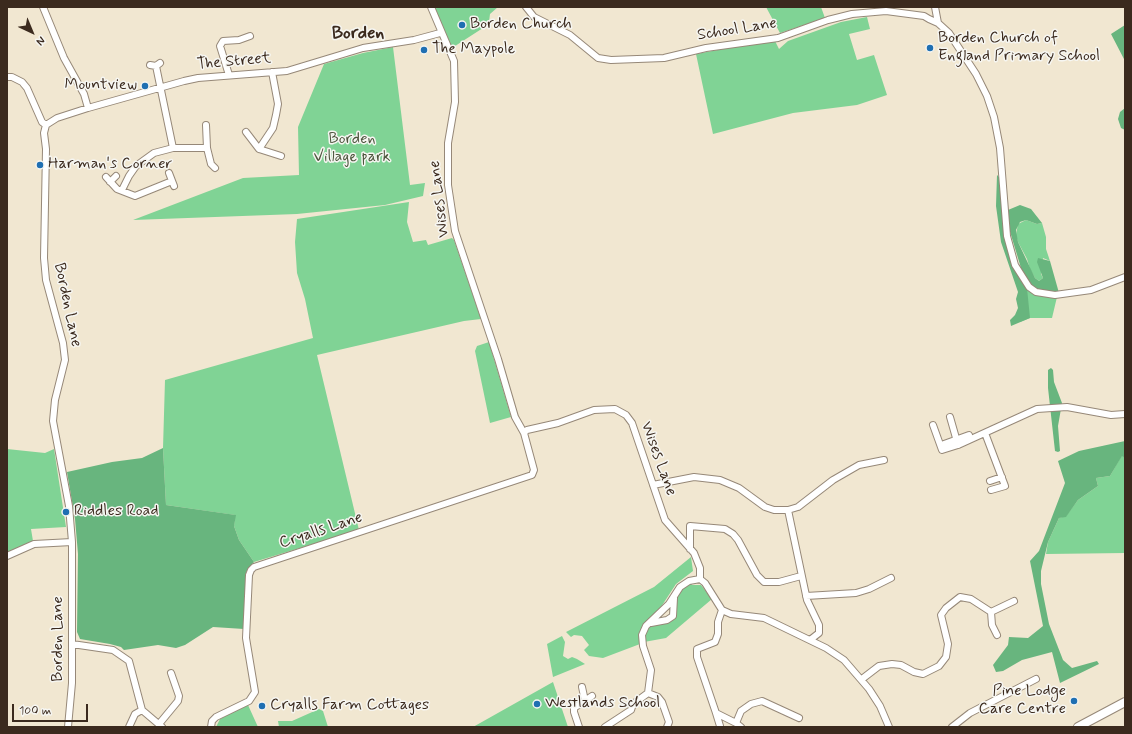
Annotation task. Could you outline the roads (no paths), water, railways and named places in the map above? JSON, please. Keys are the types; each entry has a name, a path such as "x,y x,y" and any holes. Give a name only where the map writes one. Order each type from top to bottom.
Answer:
{"main road":[{"path":"1078,727 1125,702"}],"street":[{"path":"44,7 64,58 84,94 88,108"},
{"name":"Wises Lane","path":"431,7 440,33 454,61 455,87 448,143 448,185 455,231 498,359 511,406 524,433 527,430 558,424 594,410 615,409 626,415 632,423 665,520 690,549 700,568 700,579 705,583 722,610"},
{"name":"School Lane","path":"526,7 534,17 570,35 598,58 611,60 664,58 728,45 778,38 828,20 852,14 886,11 924,16 938,23 949,33 976,74 994,117 1000,148 1007,236 1015,265 1028,287 1036,292 1055,295 1091,290 1125,277"},
{"path":"924,16 934,7 938,23"},
{"name":"The Street","path":"46,125 57,118 88,108 198,78 287,71 363,48 414,40 440,33"},
{"path":"228,75 220,46 223,41 239,40 250,36"},
{"path":"428,36 444,41"},
{"path":"155,65 159,88 174,148"},
{"path":"259,149 272,128 278,104 272,72"},
{"path":"7,77 17,79 27,88 42,122 46,125"},
{"name":"Borden Lane","path":"46,125 44,133 46,149 44,258 46,280 63,343 65,360 55,400 53,421 69,506 72,542 72,683 68,727"},
{"path":"205,125 207,148 213,166 206,169"},
{"path":"246,132 259,149 281,156"},
{"path":"122,190 129,176 144,160 154,153 174,148 207,148"},
{"path":"116,176 108,180 117,189 136,196 173,184 168,173"},
{"path":"932,425 943,447 985,433 1037,409 1067,407 1111,415 1125,414"},
{"path":"950,417 958,442"},
{"name":"Cryalls Lane","path":"211,727 212,722 216,717 249,701 255,692 246,638 249,574 254,567 532,475 534,470 524,433"},
{"path":"985,433 1005,486 991,490"},
{"path":"958,442 969,435"},
{"path":"653,485 694,477 720,480 739,488 765,507 774,510 788,510 798,507 833,480 858,465 884,460"},
{"path":"990,481 1002,477"},
{"path":"788,510 806,596 820,629 819,633 810,640"},
{"path":"690,549 690,526 725,529 736,537 757,576 764,582 779,582 801,576"},
{"path":"7,556 34,544 72,542"},
{"path":"806,596 856,593 869,589 891,578"},
{"path":"605,727 632,710 633,704 648,693 651,670 641,639 644,630 686,583 700,579"},
{"path":"649,623 667,620 673,616 675,595"},
{"path":"862,679 879,666 892,664 902,665 914,672 923,674 939,666 945,660 948,649 948,640 941,620 941,615 946,608 960,598 971,599 991,612"},
{"path":"991,612 1014,601"},
{"path":"720,726 697,657 697,649 715,642 718,634 718,622 722,610 732,614 764,618 837,654 862,679 880,706 889,727"},
{"path":"991,612 992,625 997,635"},
{"path":"72,644 114,650 129,661 142,710 160,725 178,701 179,696 171,673"},
{"path":"952,727 970,713 1036,679"},
{"path":"582,687 584,700"},
{"path":"648,693 658,697 662,702 669,722 667,727"},
{"path":"579,727 574,708 592,696"},
{"path":"716,714 738,725 741,711 751,704 762,701 799,718"},
{"path":"129,727 135,714 142,710"}],"place":[{"name":"Borden Church","path":"462,25"},
{"name":"Borden Church of England Primary School","path":"930,48"},
{"name":"The Maypole","path":"424,50"},
{"name":"Mountview","path":"145,86"},
{"name":"Harman's Corner","path":"40,165"},
{"name":"Riddles Road","path":"66,512"},
{"name":"Pine Lodge Care Centre","path":"1074,701"},
{"name":"Westlands School","path":"537,704"},
{"name":"Cryalls Farm Cottages","path":"262,706"}],"district":[{"name":"Borden","path":"358,34"}],"park label":[{"name":"Borden Village park","path":"352,149"}]}
